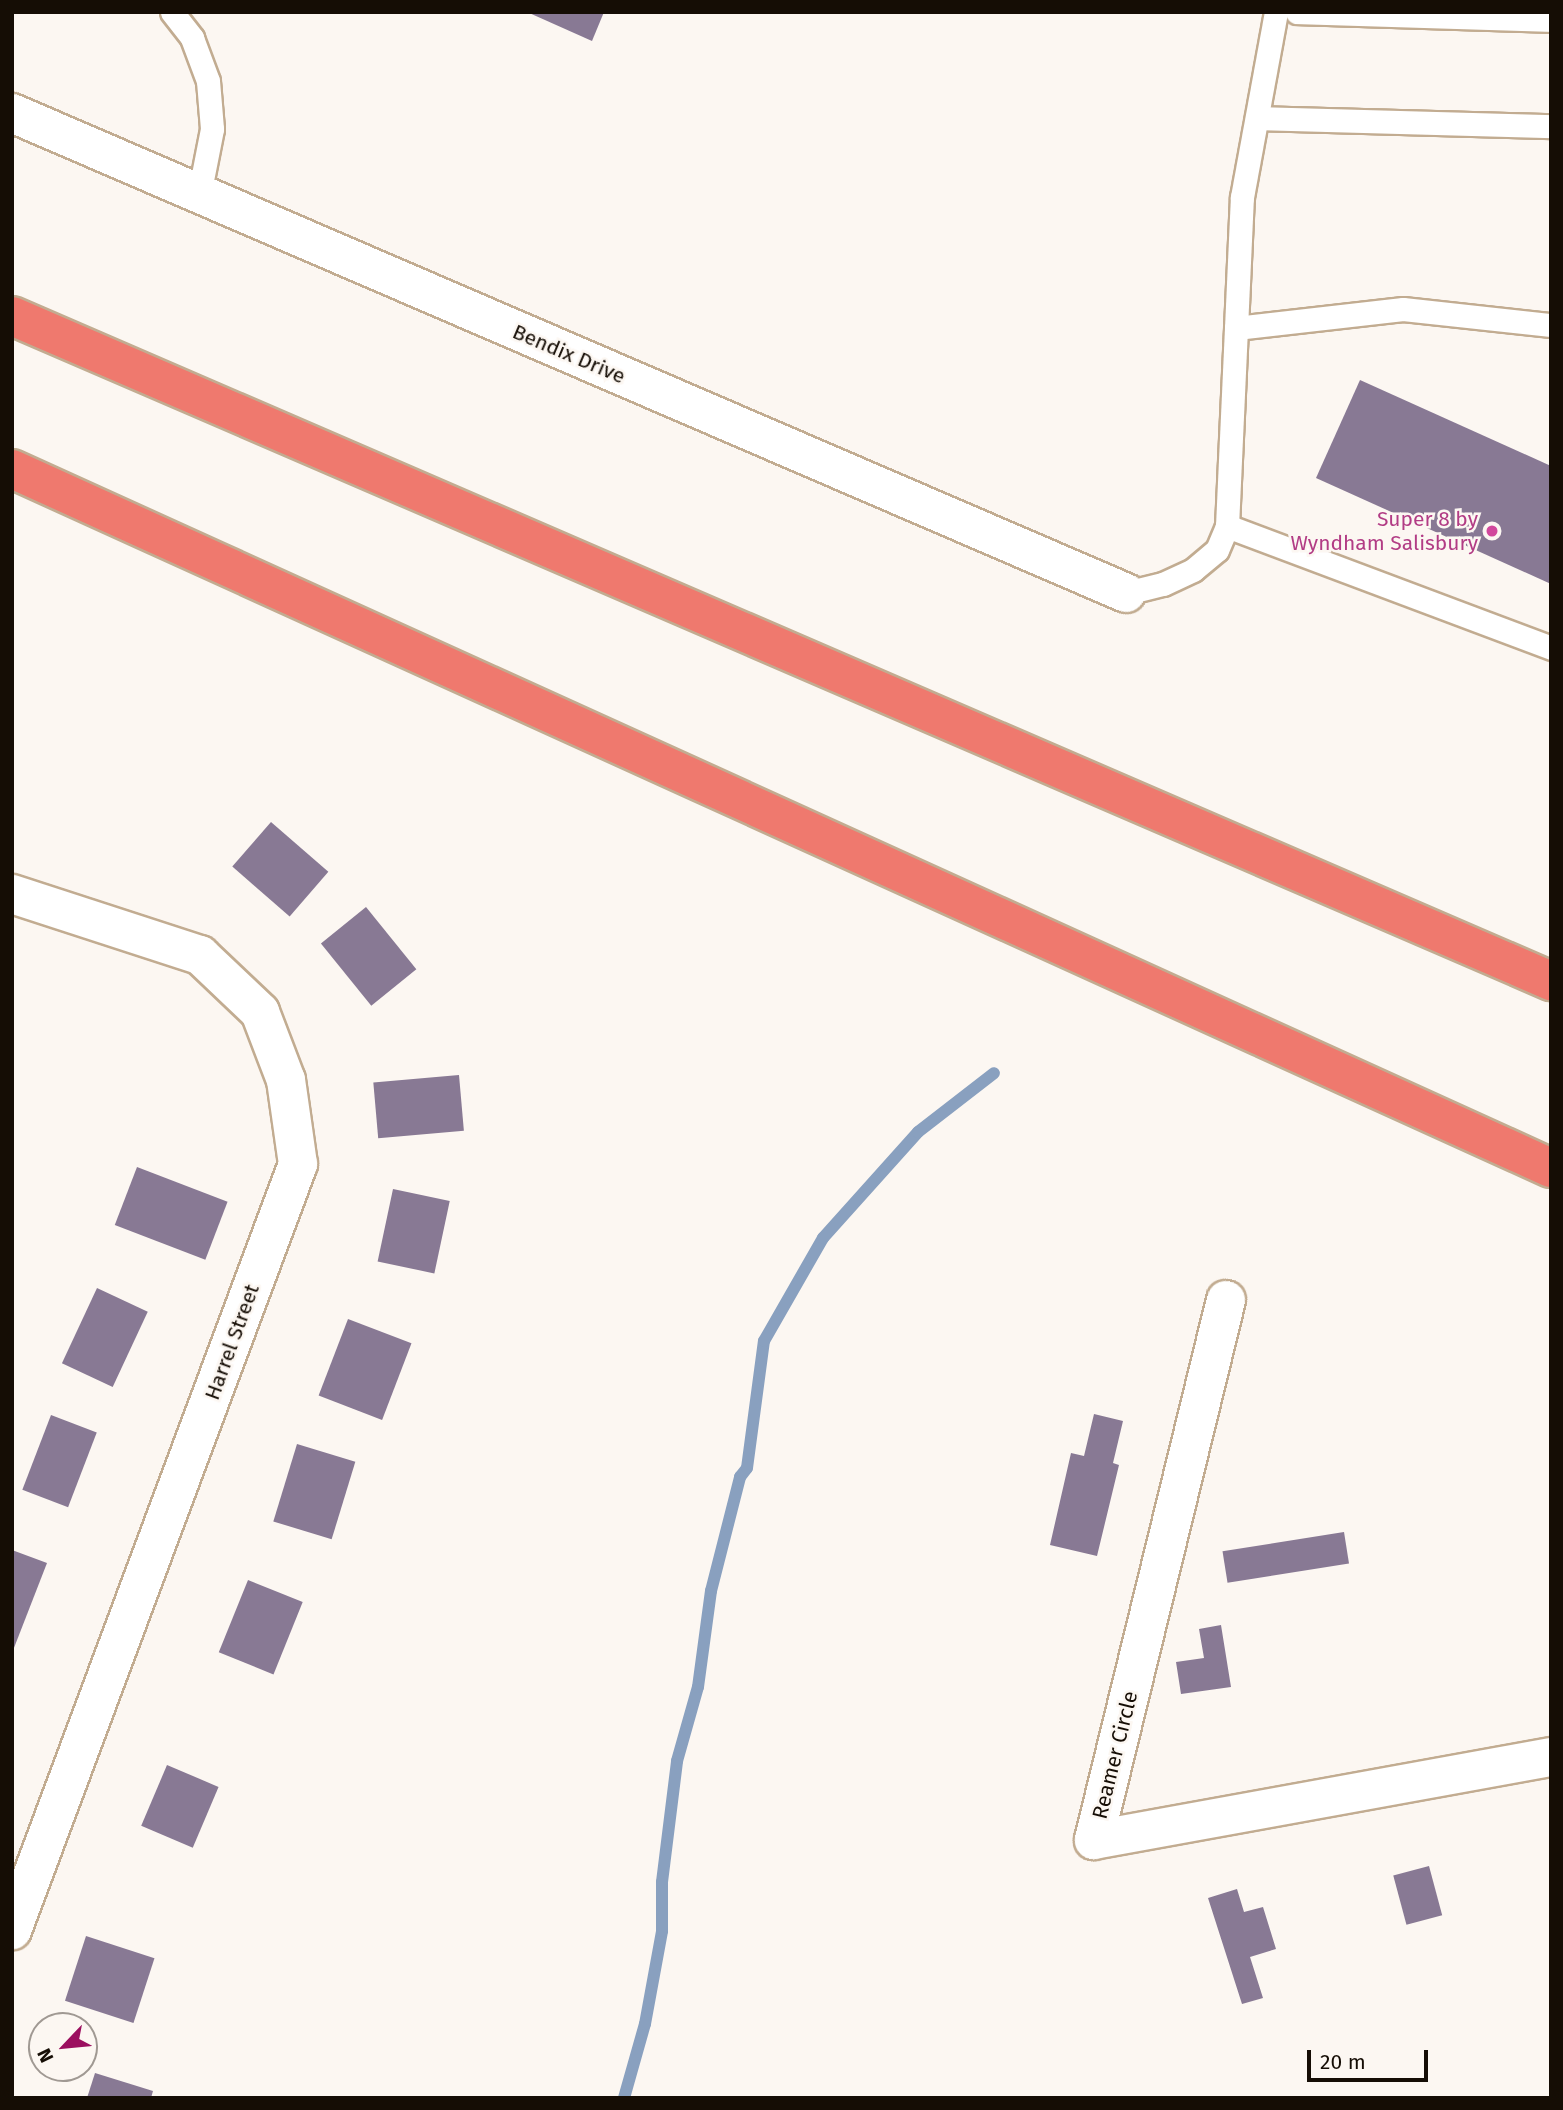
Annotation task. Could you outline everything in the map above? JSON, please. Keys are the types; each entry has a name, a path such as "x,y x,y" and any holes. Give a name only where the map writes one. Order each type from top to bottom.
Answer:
{"highway":[{"path":"12,316 1551,981"},
{"path":"12,469 1551,1168"}],"street":[{"name":"Bendix Drive","path":"12,113 1126,593"},
{"name":"Harrel Street","path":"12,894 200,956 260,1012 286,1080 298,1164 12,1930"},
{"name":"Reamer Circle","path":"1226,1300 1094,1840 1551,1757"}],"lane":[{"path":"172,12 192,38 208,81 212,129 199,195"},
{"path":"1126,593 1163,584 1193,570 1217,550 1227,526 1242,197 1276,12"},
{"path":"1297,12 1551,20"},
{"path":"1257,118 1551,126"},
{"path":"1236,328 1403,309 1551,325"},
{"path":"1227,526 1551,648"}],"building":[{"path":"527,12 604,12 592,41"},
{"name":"Super 8 by Wyndham Salisbury","path":"1360,380 1551,466 1551,584 1316,478"},
{"path":"271,822 328,872 290,916 232,867"},
{"path":"366,907 416,969 371,1006 321,944"},
{"path":"459,1075 464,1131 378,1138 373,1082"},
{"path":"137,1167 228,1202 205,1260 115,1225"},
{"path":"393,1189 450,1201 434,1273 378,1261"},
{"path":"97,1288 148,1312 113,1387 62,1363"},
{"path":"348,1319 411,1343 382,1420 319,1396"},
{"path":"1094,1414 1123,1421 1113,1463 1119,1465 1097,1556 1050,1545 1071,1453 1084,1456"},
{"path":"51,1415 97,1433 68,1507 22,1490"},
{"path":"297,1444 355,1462 332,1539 273,1521"},
{"path":"1344,1532 1349,1564 1228,1583 1223,1551"},
{"path":"12,1550 47,1563 12,1653"},
{"path":"248,1580 303,1602 273,1674 219,1652"},
{"path":"1221,1625 1231,1687 1181,1694 1176,1662 1204,1658 1199,1629"},
{"path":"167,1765 219,1787 193,1848 141,1826"},
{"path":"1429,1866 1442,1915 1406,1925 1393,1876"},
{"path":"1237,1889 1244,1912 1263,1907 1276,1949 1250,1957 1263,1998 1242,2004 1208,1898"},
{"path":"86,1936 154,1958 133,2023 65,2001"},
{"path":"98,2074 153,2091 151,2098 87,2098 92,2082 98,2082"}],"waterway":[{"path":"624,2098 645,2024 662,1931 662,1882 677,1761 698,1687 711,1591 740,1477 747,1468 764,1341 823,1238 918,1132 994,1073"}],"place":[{"name":"Super 8 by Wyndham Salisbury","path":"1492,531"}]}
